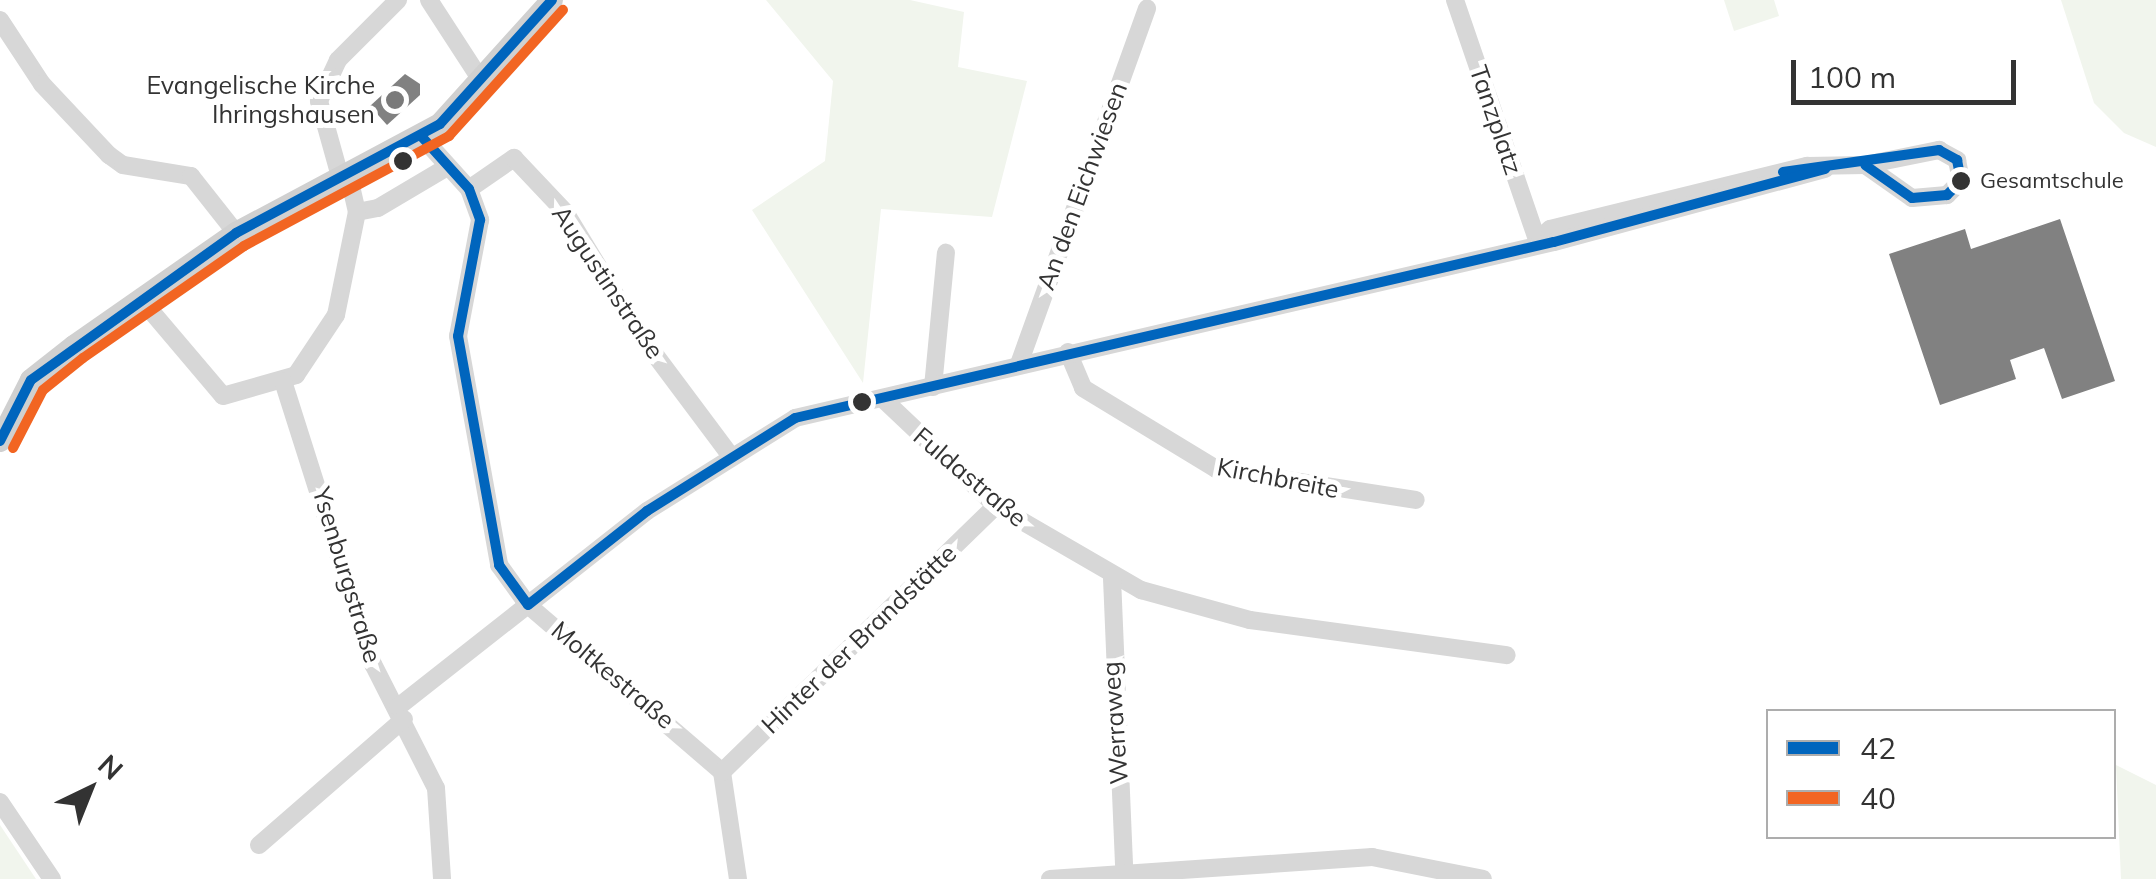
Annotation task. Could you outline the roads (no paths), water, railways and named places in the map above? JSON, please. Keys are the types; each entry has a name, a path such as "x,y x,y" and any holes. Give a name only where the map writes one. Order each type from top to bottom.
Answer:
{"street":[{"path":"140,298 223,396 283,381 316,351 336,315 357,212 319,101 338,60 398,0"},
{"path":"429,0 483,82"},
{"path":"0,441 5,413 31,380 236,232 422,137 483,82 552,0"},
{"name":"Tanzplatz","path":"1455,0 1537,240"},
{"name":"An den Eichwiesen","path":"1019,364 1144,3"},
{"path":"0,20 42,84 109,155 123,165 192,176 236,232"},
{"path":"422,137 468,189"},
{"path":"259,845 401,713 528,604 730,455 796,418 1537,240 1568,225 1807,166 1865,166 1939,150 1956,160 1958,187 1934,200 1912,198 1865,166"},
{"name":"Augustinstraße","path":"468,189 514,158 565,212 638,332 730,455"},
{"path":"357,212 378,208 447,167"},
{"name":"Moltkestraße","path":"468,189 480,220 458,336 499,566 528,604 722,772"},
{"path":"932,387 946,253"},
{"name":"Kirchbreite","path":"1068,352 1082,388 1216,469 1416,500"},
{"name":"Ysenburgstraße","path":"283,381 364,642 436,788 442,879"},
{"name":"Fuldastraße","path":"883,399 996,506 1112,578 1250,620 1507,655"},
{"name":"Hinter der Brandstätte","path":"722,772 996,506"},
{"name":"Werraweg","path":"1112,578 1124,870"},
{"path":"722,772 738,879"},
{"path":"0,802 52,879"},
{"path":"1050,879 1124,870 1372,857 1484,879"}],"place":[{"name":"Evangelische Kirche Ihringshausen","path":"395,100"},
{"name":"Gesamtschule","path":"1961,181"}]}
